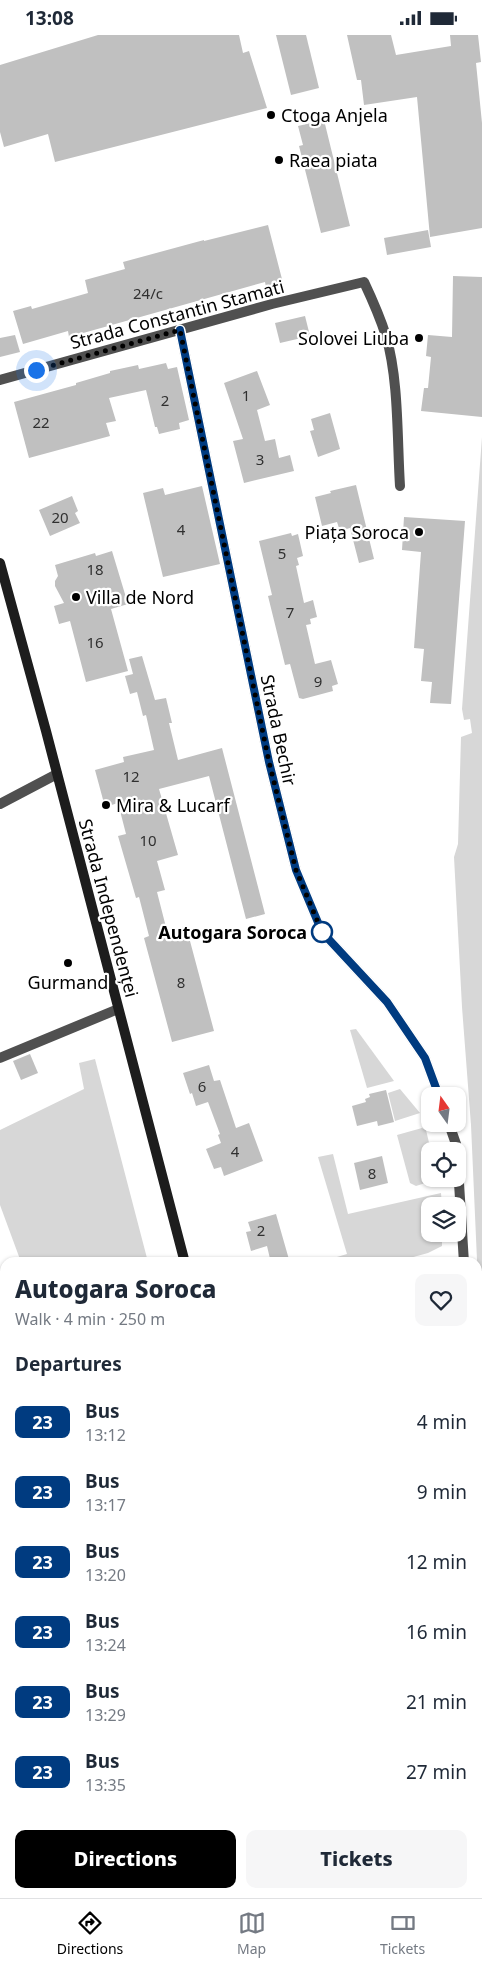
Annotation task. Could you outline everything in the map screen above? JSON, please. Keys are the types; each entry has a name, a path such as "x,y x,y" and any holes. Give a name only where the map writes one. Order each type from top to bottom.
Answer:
{"main road":[{"name":"Strada Independenței","path":"0,563 183,1257"}],"street":[{"name":"Strada Constantin Stamati","path":"0,380 272,304 364,282 377,309 386,337 394,383 400,486"},
{"name":"Strada Bechir","path":"180,330 269,762 296,870 322,932 387,1002 425,1058 436,1087"},
{"path":"0,805 57,775"},
{"path":"0,1057 118,1009"},
{"path":"459,1187 464,1257"}],"green space":[{"path":"482,437 482,1257 477,1257 471,1125 462,1007 454,857 458,844 461,737 472,733 470,719 464,720 462,709"},
{"path":"356,1029 394,1081 367,1088 350,1030"},
{"path":"95,1059 147,1257 19,1257 0,1205 0,1130 84,1089 79,1063"},
{"path":"400,1089 420,1113 395,1121 388,1093"},
{"path":"421,1128 421,1133 427,1133 429,1142 421,1142 421,1184 416,1186 410,1183 397,1135"},
{"path":"333,1154 348,1214 421,1198 421,1242 442,1242 442,1246 428,1253 413,1257 337,1257 347,1254 318,1157"},
{"path":"441,1193 441,1197 423,1197"}],"building":[{"path":"98,35 239,35 243,53 249,51 267,108 55,162 48,134 4,147 0,132 0,65"},
{"path":"276,35 306,35 319,88 291,95"},
{"path":"347,35 391,35 396,55 451,46 450,35 478,35 481,62 476,63 482,123 482,228 430,237 417,97 364,105 361,80 357,80"},
{"path":"324,120 350,226 321,233 299,146 303,145 298,126"},
{"path":"268,225 283,283 266,287 265,282 69,337 68,331 23,344 13,311 31,306 32,309 88,293 85,280 125,269 123,262"},
{"path":"428,230 431,247 387,255 384,238"},
{"path":"453,276 482,277 482,417 421,411 424,388 428,388 431,357 426,356 428,335 452,337"},
{"path":"305,316 310,336 280,343 275,323"},
{"path":"15,335 20,352 0,357 0,338"},
{"path":"166,363 168,369 177,367 189,420 179,423 180,429 159,434 157,427 155,427 146,390 109,398 116,421 106,423 110,436 29,458 14,402 76,385 76,383 110,373 110,371 138,365 139,369"},
{"path":"257,371 270,405 257,410 265,441 275,439 279,458 290,455 294,471 244,483 233,441 243,439 224,383"},
{"path":"330,413 340,449 318,457 310,431 314,430 311,419"},
{"path":"356,485 374,559 359,563 350,528 340,531 337,522 322,526 315,497 331,493 330,491"},
{"path":"202,486 220,564 163,577 143,493 163,488 165,495"},
{"path":"72,496 78,511 75,513 80,523 50,536 39,510"},
{"path":"404,517 465,521 451,704 430,703 432,682 421,681 424,649 414,648 421,552 402,550"},
{"path":"291,533 292,536 298,534 303,556 297,558 299,565 296,566 304,603 313,600 317,617 310,619 311,624 306,625 315,664 331,660 338,684 332,686 333,691 303,699 299,698 290,664 285,665 268,596 272,595 259,541"},
{"path":"112,551 128,604 111,609 128,671 86,682 70,621 59,624 54,606 64,603 55,586 58,576 55,565 95,553 96,556"},
{"path":"142,656 155,700 166,698 172,723 169,723 178,760 222,748 265,914 246,919 209,776 159,789 178,855 157,861 165,890 157,892 167,931 186,926 214,1031 172,1042 144,938 149,936 139,897 136,898 118,836 126,834 118,803 105,807 95,770 124,762 123,757 154,750 146,715 143,716 137,692 130,694 125,676 133,674 129,659"},
{"path":"30,1054 38,1073 21,1080 13,1061"},
{"path":"209,1065 214,1081 220,1080 236,1128 249,1123 263,1161 224,1176 221,1167 214,1169 206,1149 221,1143 218,1135 220,1134 208,1102 196,1106 183,1073"},
{"path":"386,1090 394,1122 378,1126 377,1121 357,1126 352,1106 366,1102 365,1099 370,1097 369,1094"},
{"path":"382,1156 388,1183 360,1190 354,1163"},
{"path":"276,1214 288,1257 270,1257 267,1246 251,1251 246,1232 251,1231 248,1222"}],"bus line":[{"name":"23","path":"180,330 269,762 296,870 322,932 387,1002 425,1058 436,1087"}],"place":[{"name":"Ctoga Anjela","path":"271,115"},
{"name":"Raea piata","path":"279,160"},
{"name":"Solovei Liuba","path":"419,338"},
{"name":"Piața Soroca","path":"419,532"},
{"name":"Villa de Nord","path":"76,597"},
{"name":"Mira & Lucarf","path":"106,805"},
{"name":"Autogara Soroca","path":"322,932"},
{"name":"Gurmand","path":"68,963"}],"route":[{"path":"36,370 180,330 269,762 296,870 322,932"}]}
